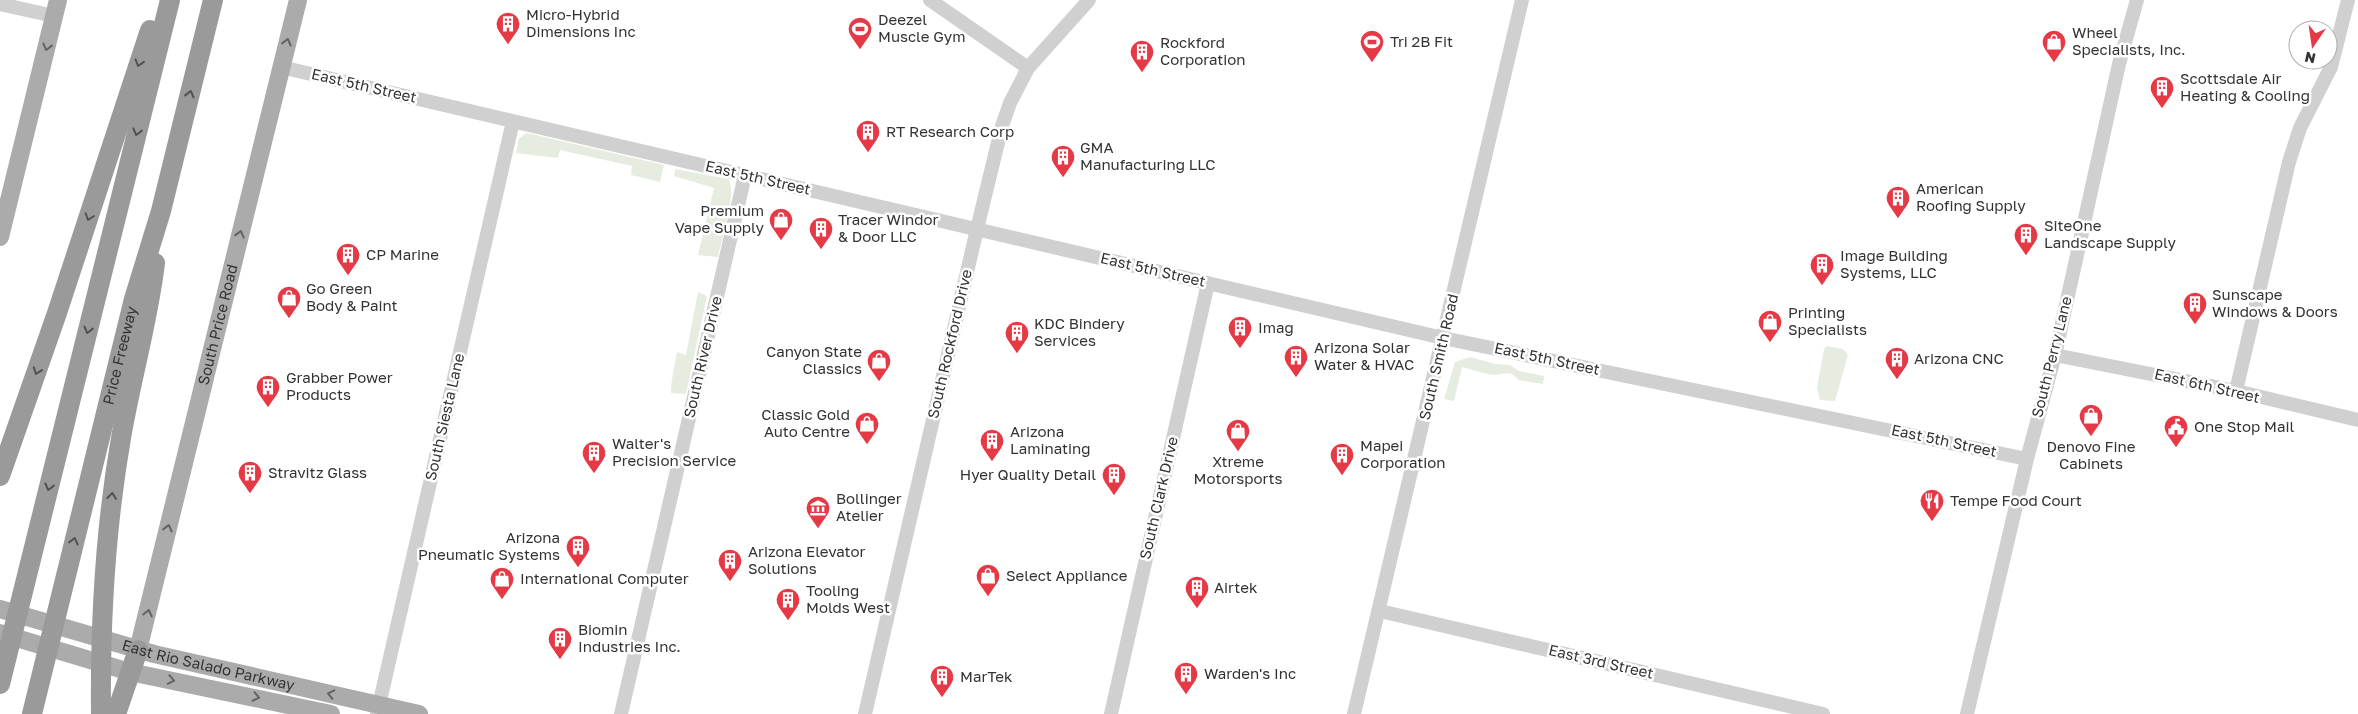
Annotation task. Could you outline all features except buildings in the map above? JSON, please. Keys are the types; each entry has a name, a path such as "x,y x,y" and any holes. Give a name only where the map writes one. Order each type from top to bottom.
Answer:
{"highway":[{"path":"0,476 57,313 161,0"},
{"path":"2,678 170,0"},
{"name":"Price Freeway","path":"32,714 134,300 161,211 213,0"},
{"path":"92,714 93,677 116,467 130,392 150,303 161,211"},
{"path":"101,714 103,588"},
{"path":"116,714 138,650"}],"main road":[{"name":"South Price Road","path":"138,650 298,0"},
{"path":"0,237 56,8"},
{"name":"East Rio Salado Parkway","path":"0,609 138,650 378,709 419,714"},
{"name":"East Rio Salado Parkway","path":"0,632 130,672 330,714"}],"street":[{"path":"930,0 1028,68"},
{"name":"South Rockford Drive","path":"865,714 976,229 1002,126 1010,103 1028,68 1089,0"},
{"name":"South Smith Road","path":"1354,714 1377,615 1380,611 1522,0"},
{"name":"South Perry Lane","path":"1967,714 2027,459 2055,355 2115,82 2137,0"},
{"path":"2236,392 2289,162 2300,128 2331,67 2348,0"},
{"path":"0,4 56,8"},
{"name":"East 5th Street","path":"281,67 1443,338 2027,459"},
{"name":"South Siesta Lane","path":"378,709 513,121"},
{"name":"South River Drive","path":"622,714 745,175"},
{"name":"South Clark Drive","path":"1111,714 1208,283"},
{"name":"East 6th Street","path":"2055,355 2236,392 2358,420"},
{"name":"East 3rd Street","path":"1380,611 1823,714"}],"shaded area":[{"path":"527,133 664,165 660,182 631,175 632,166 560,150 558,158 516,153 519,138"},
{"path":"675,169 728,179 731,185 730,205 718,257 698,255 714,188 674,176"},
{"path":"698,292 707,296 686,394 671,393 677,352 686,355"},
{"path":"1827,346 1843,349 1848,355 1835,401 1820,400 1817,388 1824,349"},
{"path":"1470,357 1495,364 1510,365 1519,371 1544,376 1543,384 1518,380 1507,373 1494,375 1462,367 1454,401 1444,399 1455,362"}],"place":[{"name":"Micro-Hybrid Dimensions Inc","path":"508,45"},
{"name":"Deezel Muscle Gym","path":"860,50"},
{"name":"Tri 2B Fit","path":"1372,63"},
{"name":"Wheel Specialists, Inc.","path":"2054,63"},
{"name":"Rockford Corporation","path":"1142,73"},
{"name":"Scottsdale Air Heating & Cooling","path":"2162,109"},
{"name":"RT Research Corp","path":"868,153"},
{"name":"GMA Manufacturing LLC","path":"1063,178"},
{"name":"American Roofing Supply","path":"1898,219"},
{"name":"Premium Vape Supply","path":"781,241"},
{"name":"Tracer Windor & Door LLC","path":"821,250"},
{"name":"SiteOne Landscape Supply","path":"2026,256"},
{"name":"CP Marine","path":"348,276"},
{"name":"Image Building Systems, LLC","path":"1822,286"},
{"name":"Go Green Body & Paint","path":"289,319"},
{"name":"Sunscape Windows & Doors","path":"2195,325"},
{"name":"Printing Specialists","path":"1770,343"},
{"name":"Imag","path":"1240,349"},
{"name":"KDC Bindery Services","path":"1017,354"},
{"name":"Arizona Solar Water & HVAC","path":"1296,378"},
{"name":"Arizona CNC","path":"1897,380"},
{"name":"Canyon State Classics","path":"879,382"},
{"name":"Grabber Power Products","path":"268,408"},
{"name":"Denovo Fine Cabinets","path":"2091,437"},
{"name":"Classic Gold Auto Centre","path":"867,445"},
{"name":"One Stop Mail","path":"2176,448"},
{"name":"Xtreme Motorsports","path":"1238,452"},
{"name":"Arizona Laminating","path":"992,462"},
{"name":"Walter's Precision Service","path":"594,474"},
{"name":"Mapei Corporation","path":"1342,476"},
{"name":"Stravitz Glass","path":"250,494"},
{"name":"Hyer Quality Detail","path":"1114,496"},
{"name":"Tempe Food Court","path":"1932,522"},
{"name":"Bollinger Atelier","path":"818,529"},
{"name":"Arizona Pneumatic Systems","path":"578,568"},
{"name":"Arizona Elevator Solutions","path":"730,582"},
{"name":"Select Appliance","path":"988,597"},
{"name":"International Computer","path":"502,600"},
{"name":"Airtek","path":"1197,609"},
{"name":"Tooling Molds West","path":"788,621"},
{"name":"Biomin Industries Inc.","path":"560,660"},
{"name":"Warden's Inc","path":"1186,695"},
{"name":"MarTek","path":"942,698"}]}
